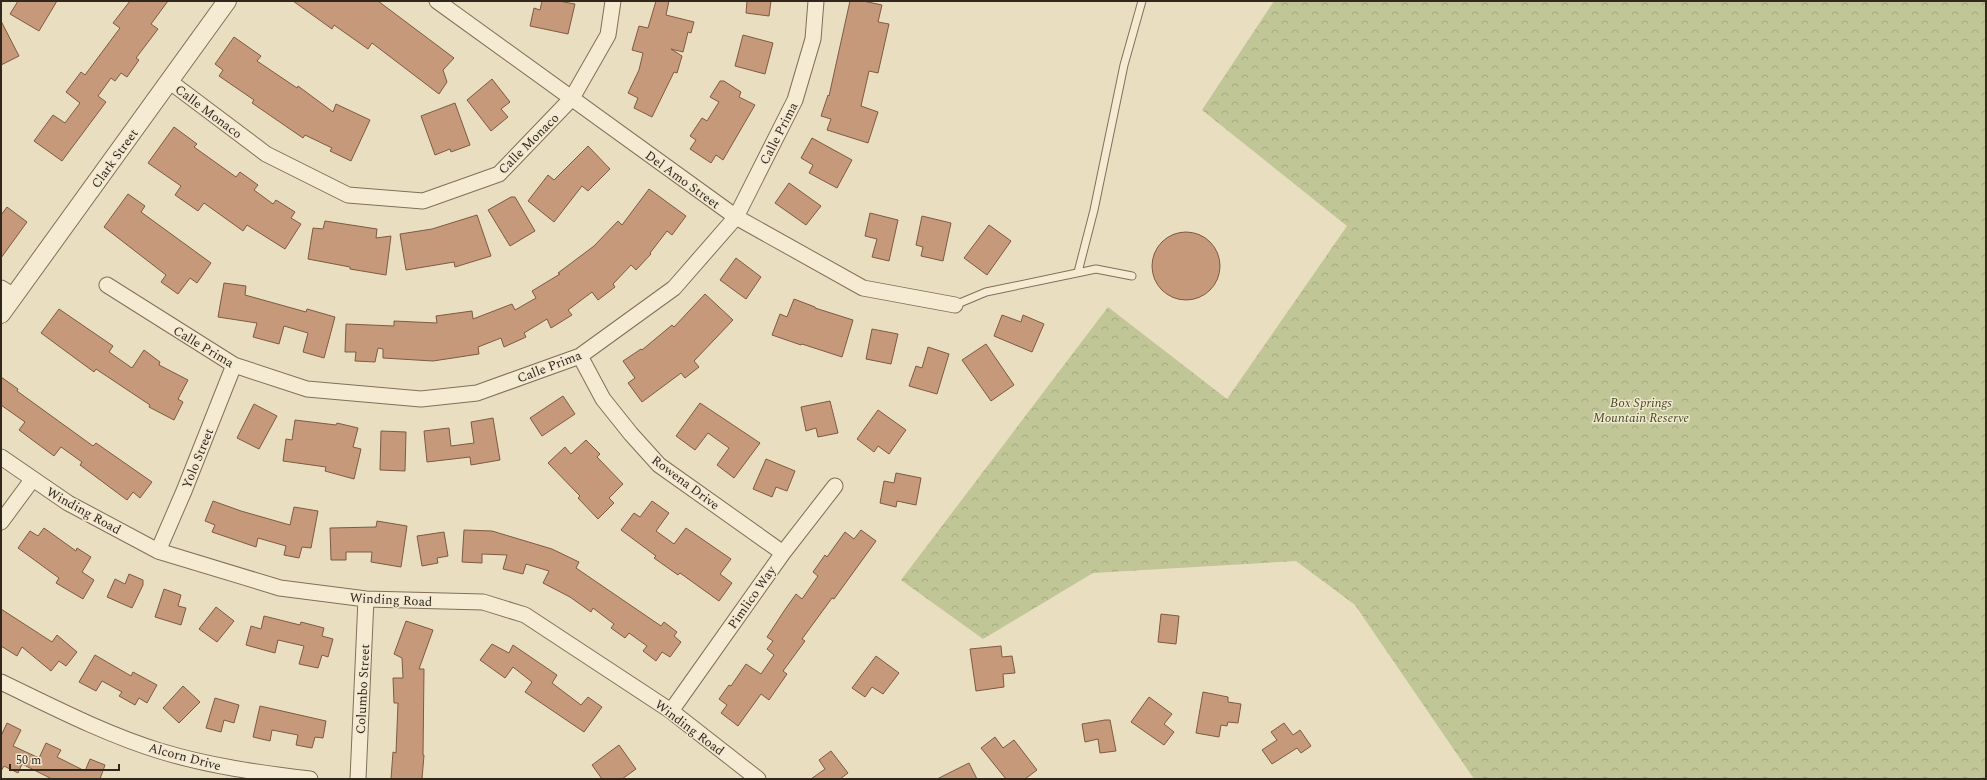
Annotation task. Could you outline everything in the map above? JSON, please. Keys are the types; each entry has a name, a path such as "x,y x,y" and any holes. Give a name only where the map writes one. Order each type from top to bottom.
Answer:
{"street":[{"name":"Clark Street","path":"1,314 7,292 169,82 227,1"},
{"name":"Del Amo Street","path":"437,1 736,217 863,288 955,304"},
{"name":"Calle Monaco","path":"169,82 266,154 348,195 423,201 499,174 572,98 608,35 613,1"},
{"name":"Calle Prima","path":"107,285 234,365 307,389 421,399 477,393 580,356 674,288 736,217 795,100 812,39 816,1"},
{"name":"Rowena Drive","path":"580,356 604,399 631,434 660,465 782,553"},
{"name":"Yolo Street","path":"158,551 184,491 234,365"},
{"name":"Winding Road","path":"1,457 32,480 68,503 158,551 280,588 366,599 483,602 525,615 671,711 758,779"},
{"path":"1,522 32,480"},
{"name":"Pimlico Way","path":"671,711 782,553 835,486"},
{"name":"Columbo Street","path":"358,779 366,599"},
{"name":"Alcorn Drive","path":"1,682 72,717 160,751 242,771 310,779"}],"lane":[{"path":"1078,272 1094,210 1124,65 1142,1"},
{"path":"955,304 986,292 1096,269 1132,276"}],"green space":[{"name":"Box Springs Mountain Reserve","path":"1274,1 1986,1 1986,779 1474,779 1355,605 1296,561 1093,573 983,639 901,580 1108,307 1227,399 1347,226 1202,110"}],"building":[{"path":"18,1 57,1 39,31 10,14"},
{"path":"130,1 168,1 151,24 158,29 136,58 139,60 127,77 121,73 115,81 111,78 98,96 106,102 62,161 34,141 53,115 65,123 80,103 66,92 81,72 85,75 120,28 113,23"},
{"path":"293,1 378,1 454,58 443,70 447,82 439,94 372,43 368,49 334,25 332,29"},
{"path":"542,1 559,1 575,4 568,34 530,26 534,8 540,10"},
{"path":"656,1 669,1 666,15 694,22 691,33 688,32 683,52 671,49 682,56 677,73 674,72 652,117 634,108 638,98 628,93 639,70 643,53 632,50 639,26 648,28"},
{"path":"747,1 771,1 769,16 746,13"},
{"path":"850,1 863,1 882,5 878,22 889,24 878,73 869,71 861,106 878,112 868,143 827,130 831,119 821,116 828,95 829,96"},
{"path":"1,21 19,56 1,65"},
{"path":"743,35 773,43 765,74 735,66"},
{"path":"234,37 261,56 257,61 297,88 298,86 333,112 336,104 370,120 351,161 330,151 332,148 305,135 303,138 252,103 254,100 219,76 223,70 215,64"},
{"path":"492,79 510,102 501,109 508,117 491,131 467,100"},
{"path":"720,81 724,81 741,92 739,97 755,105 723,160 716,155 711,163 690,149 696,140 690,136 702,118 707,121 719,102 710,97"},
{"path":"455,103 470,145 451,152 450,149 435,155 421,116"},
{"path":"174,127 197,144 194,147 236,177 240,172 258,185 254,190 273,204 276,200 295,212 291,218 301,224 285,249 247,225 243,231 204,203 198,211 175,195 181,186 148,163"},
{"path":"812,138 852,160 837,188 809,173 813,165 801,158"},
{"path":"588,146 610,169 588,191 582,186 554,222 528,201 548,175 554,180"},
{"path":"789,183 821,206 806,225 775,203"},
{"path":"649,189 686,216 672,235 667,231 650,253 651,254 636,270 631,265 613,284 615,287 598,300 592,292 568,310 572,315 551,328 547,319 524,333 526,337 504,347 501,338 478,347 479,354 433,361 383,358 383,349 378,348 375,362 355,361 356,352 345,352 346,324 394,326 394,321 437,323 436,316 472,311 473,319 512,304 515,310 536,298 532,291 560,274 558,273 594,246 618,221 622,225"},
{"path":"128,194 145,206 141,212 211,263 197,283 190,278 178,294 161,282 166,275 104,227"},
{"path":"511,197 515,197 535,231 510,246 488,210"},
{"path":"7,207 27,222 1,258 1,215"},
{"path":"870,213 898,220 889,261 872,257 877,239 865,236"},
{"path":"477,215 491,256 455,267 454,262 406,270 400,234 432,229"},
{"path":"922,216 951,223 943,261 921,256 923,247 916,245"},
{"path":"325,221 377,229 376,238 391,236 386,275 350,269 350,267 308,259 313,228 323,229"},
{"path":"989,225 1011,241 987,275 964,258"},
{"path":"1186,232 1199,234 1210,242 1218,253 1220,266 1218,279 1210,290 1199,298 1186,300 1173,298 1162,290 1154,279 1152,266 1154,253 1162,242 1173,234"},
{"path":"736,258 761,277 746,299 720,280"},
{"path":"224,283 246,286 245,295 306,312 307,309 335,317 324,358 303,352 308,333 284,326 279,344 253,337 257,323 218,317"},
{"path":"705,294 733,320 694,361 699,367 685,378 681,373 642,402 628,383 635,378 623,361 641,349 642,350 672,325 674,327"},
{"path":"794,299 815,308 853,320 842,357 772,335 780,314 787,317"},
{"path":"59,309 113,346 109,352 132,368 144,350 160,362 159,365 188,380 178,399 183,402 174,420 149,407 150,405 96,369 94,372 41,333"},
{"path":"1002,315 1021,322 1023,315 1044,324 1032,352 994,336"},
{"path":"872,329 898,334 891,364 866,359"},
{"path":"986,344 1014,385 991,401 962,360"},
{"path":"928,347 949,354 937,394 909,386 916,366 922,368"},
{"path":"1,377 18,389 17,391 93,446 96,443 152,482 140,498 133,492 127,500 80,465 82,462 61,447 54,456 19,430 25,422 1,405"},
{"path":"563,396 575,414 542,436 530,418"},
{"path":"830,401 838,433 818,437 816,428 806,431 801,407"},
{"path":"700,403 760,443 734,478 717,465 729,448 708,433 695,450 676,436"},
{"path":"254,404 277,416 259,449 237,438"},
{"path":"878,410 906,430 889,454 878,446 874,452 857,439"},
{"path":"493,418 500,460 471,465 470,457 427,462 424,431 449,428 451,446 474,443 471,422"},
{"path":"295,420 336,425 337,423 358,428 353,447 361,449 354,479 325,471 326,467 283,461 286,439 292,440"},
{"path":"381,431 406,432 405,471 380,470"},
{"path":"586,440 600,454 597,457 623,484 609,498 614,503 598,519 578,498 580,496 548,463 565,447 571,454"},
{"path":"766,459 795,471 787,491 776,487 772,497 753,489"},
{"path":"896,473 921,478 916,505 897,501 896,507 880,503 884,481 894,483"},
{"path":"213,501 241,511 290,525 294,507 318,511 311,548 302,547 299,558 284,555 286,546 258,538 256,547 212,532 215,525 205,521"},
{"path":"652,501 669,513 656,531 674,544 686,528 731,559 720,574 732,583 719,601 680,573 678,575 654,558 656,556 621,530 634,513 640,517"},
{"path":"377,521 407,526 401,567 371,562 372,552 346,552 346,560 331,560 330,528 376,527"},
{"path":"44,528 76,551 77,548 91,557 82,572 94,580 83,599 56,583 59,578 18,548 30,531 38,536"},
{"path":"464,530 492,531 552,549 579,562 576,568 661,626 664,622 677,632 674,636 681,642 670,657 662,652 656,661 643,651 647,646 629,633 625,638 611,628 614,624 593,608 591,612 570,597 543,583 549,571 526,564 523,574 503,569 507,555 482,554 482,563 462,562"},
{"path":"861,530 876,541 834,599 832,598 802,639 805,641 783,671 787,674 769,700 761,694 738,726 721,713 727,705 719,699 729,685 731,686 746,664 761,674 774,655 767,649 773,641 767,637 784,611 796,594 802,599 818,576 813,572 825,555 827,557 845,532 854,539"},
{"path":"444,532 448,556 437,558 438,563 422,566 417,536"},
{"path":"129,574 143,580 143,585 132,608 107,597 115,579 125,584"},
{"path":"164,589 181,595 178,606 186,608 181,625 155,617"},
{"path":"216,607 234,621 217,642 199,629"},
{"path":"1,609 52,642 57,635 77,652 66,666 59,661 51,671 22,647 17,656 1,646"},
{"path":"1161,614 1179,616 1176,644 1158,642"},
{"path":"264,616 300,625 301,622 324,628 322,636 333,639 328,657 322,655 318,668 299,664 304,646 278,640 275,653 246,645 251,626 261,629"},
{"path":"406,621 433,630 419,669 424,669 424,755 422,779 391,779 393,752 396,753 398,703 394,703 393,678 403,678 402,658 394,654"},
{"path":"492,644 509,653 513,645 557,675 552,683 581,705 588,697 602,707 584,732 525,692 532,682 513,667 505,678 480,660"},
{"path":"1001,646 1002,657 1012,656 1015,673 1003,674 1004,687 976,691 970,649"},
{"path":"95,655 131,676 133,672 157,685 147,703 139,698 135,705 119,696 122,692 102,681 96,691 79,682"},
{"path":"876,656 899,673 883,694 872,687 865,697 852,688"},
{"path":"183,686 200,702 179,723 163,708"},
{"path":"1203,692 1228,697 1228,702 1241,704 1238,723 1228,722 1227,726 1221,725 1219,737 1196,733"},
{"path":"1149,697 1172,714 1164,724 1174,732 1164,745 1131,722"},
{"path":"215,698 239,705 234,723 224,720 221,732 206,728"},
{"path":"260,706 326,721 323,738 315,737 312,748 296,745 298,735 272,730 270,741 253,737"},
{"path":"1110,720 1116,751 1100,753 1098,739 1085,742 1082,724"},
{"path":"7,723 21,730 13,746 39,758 46,743 61,750 57,757 85,771 90,759 105,765 100,779 52,779 22,764 18,773 4,766 1,771 1,736"},
{"path":"1284,723 1293,735 1300,730 1311,746 1301,753 1297,748 1272,764 1262,750 1277,740 1271,732"},
{"path":"995,737 1003,748 1014,740 1037,770 1025,779 1006,779 981,748"},
{"path":"619,745 636,769 622,779 602,779 592,765"},
{"path":"831,751 848,773 840,779 811,779 825,769 819,760"},
{"path":"969,763 977,779 937,779"}]}
